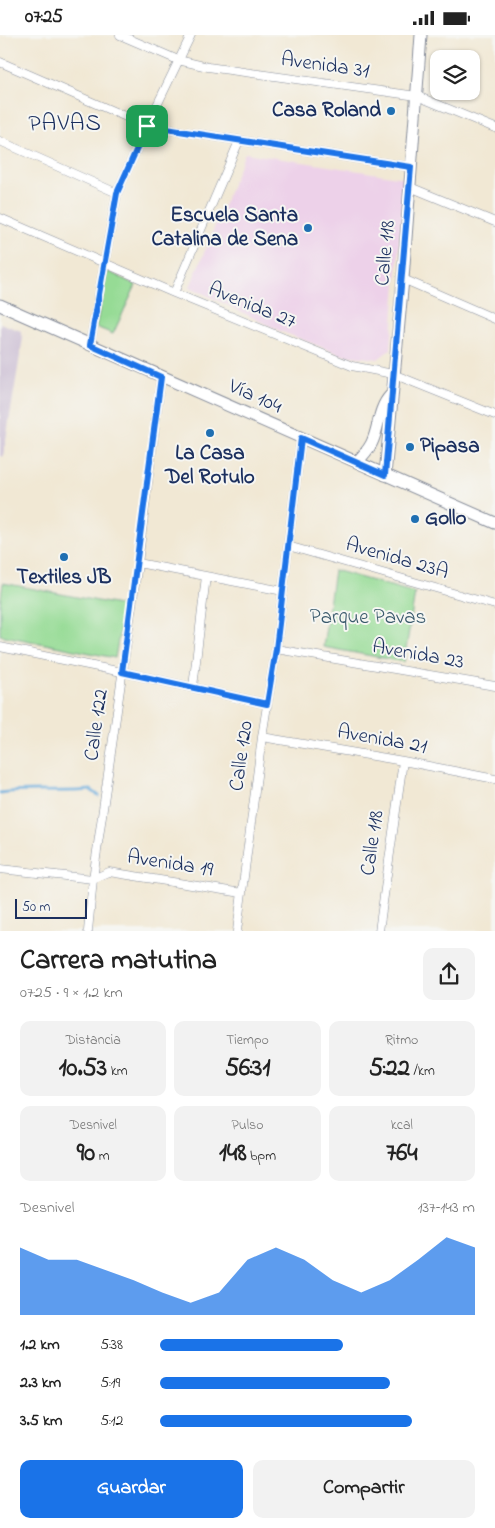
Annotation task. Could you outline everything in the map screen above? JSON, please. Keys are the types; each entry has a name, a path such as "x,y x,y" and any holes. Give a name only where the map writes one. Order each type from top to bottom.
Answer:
{"main road":[{"name":"Calle 118","path":"385,475 403,279 421,35"},
{"name":"Vía 104","path":"0,305 495,523"},
{"path":"357,462 373,441 384,403 392,394"}],"street":[{"name":"Avenida 31","path":"120,35 178,60 208,67 417,95 495,128"},
{"path":"90,345 117,193 191,35"},
{"path":"0,62 147,126 411,167"},
{"path":"0,141 117,193"},
{"path":"174,293 239,141"},
{"path":"410,187 495,222"},
{"name":"Avenida 27","path":"0,218 174,293 352,365 393,374 495,415"},
{"path":"403,279 495,319"},
{"name":"Calle 122","path":"88,931 93,879 138,563 161,377"},
{"name":"Calle 120","path":"237,931 262,737 276,649 301,438"},
{"name":"Avenida 23A","path":"288,546 495,605"},
{"path":"138,563 283,591"},
{"path":"193,687 206,576"},
{"path":"0,647 267,704"},
{"name":"Avenida 23","path":"276,649 495,686"},
{"name":"Avenida 21","path":"262,737 404,761 495,779"},
{"name":"Calle 118","path":"379,931 404,761"},
{"path":"0,869 93,879"},
{"name":"Avenida 19","path":"93,879 109,872 242,893"}],"shaded area":[{"name":"Escuela Santa Catalina de Sena","path":"245,153 404,178 391,349 378,359 342,355 280,331 190,287"},
{"path":"0,323 21,331 23,338 3,457 0,456"}],"green space":[{"path":"107,271 136,285 113,334 96,327"},
{"name":"Parque Pavas","path":"334,570 415,593 404,662 323,647"},
{"path":"3,583 124,606 115,658 0,635 0,605"}],"waterway":[{"path":"0,793 91,790 99,796"}],"place":[{"name":"Casa Roland","path":"391,111"},
{"name":"Escuela Santa Catalina de Sena","path":"308,228"},
{"name":"La Casa Del Rotulo","path":"210,433"},
{"name":"Pipasa","path":"410,447"},
{"name":"Gollo","path":"415,519"},
{"name":"Textiles JB","path":"64,557"}],"district":[{"name":"PAVAS","path":"65,124"}],"route":[{"path":"147,126 411,167 385,475 301,438 276,649 267,704 122,672 138,563 161,377 90,345 117,193 147,126"}]}
